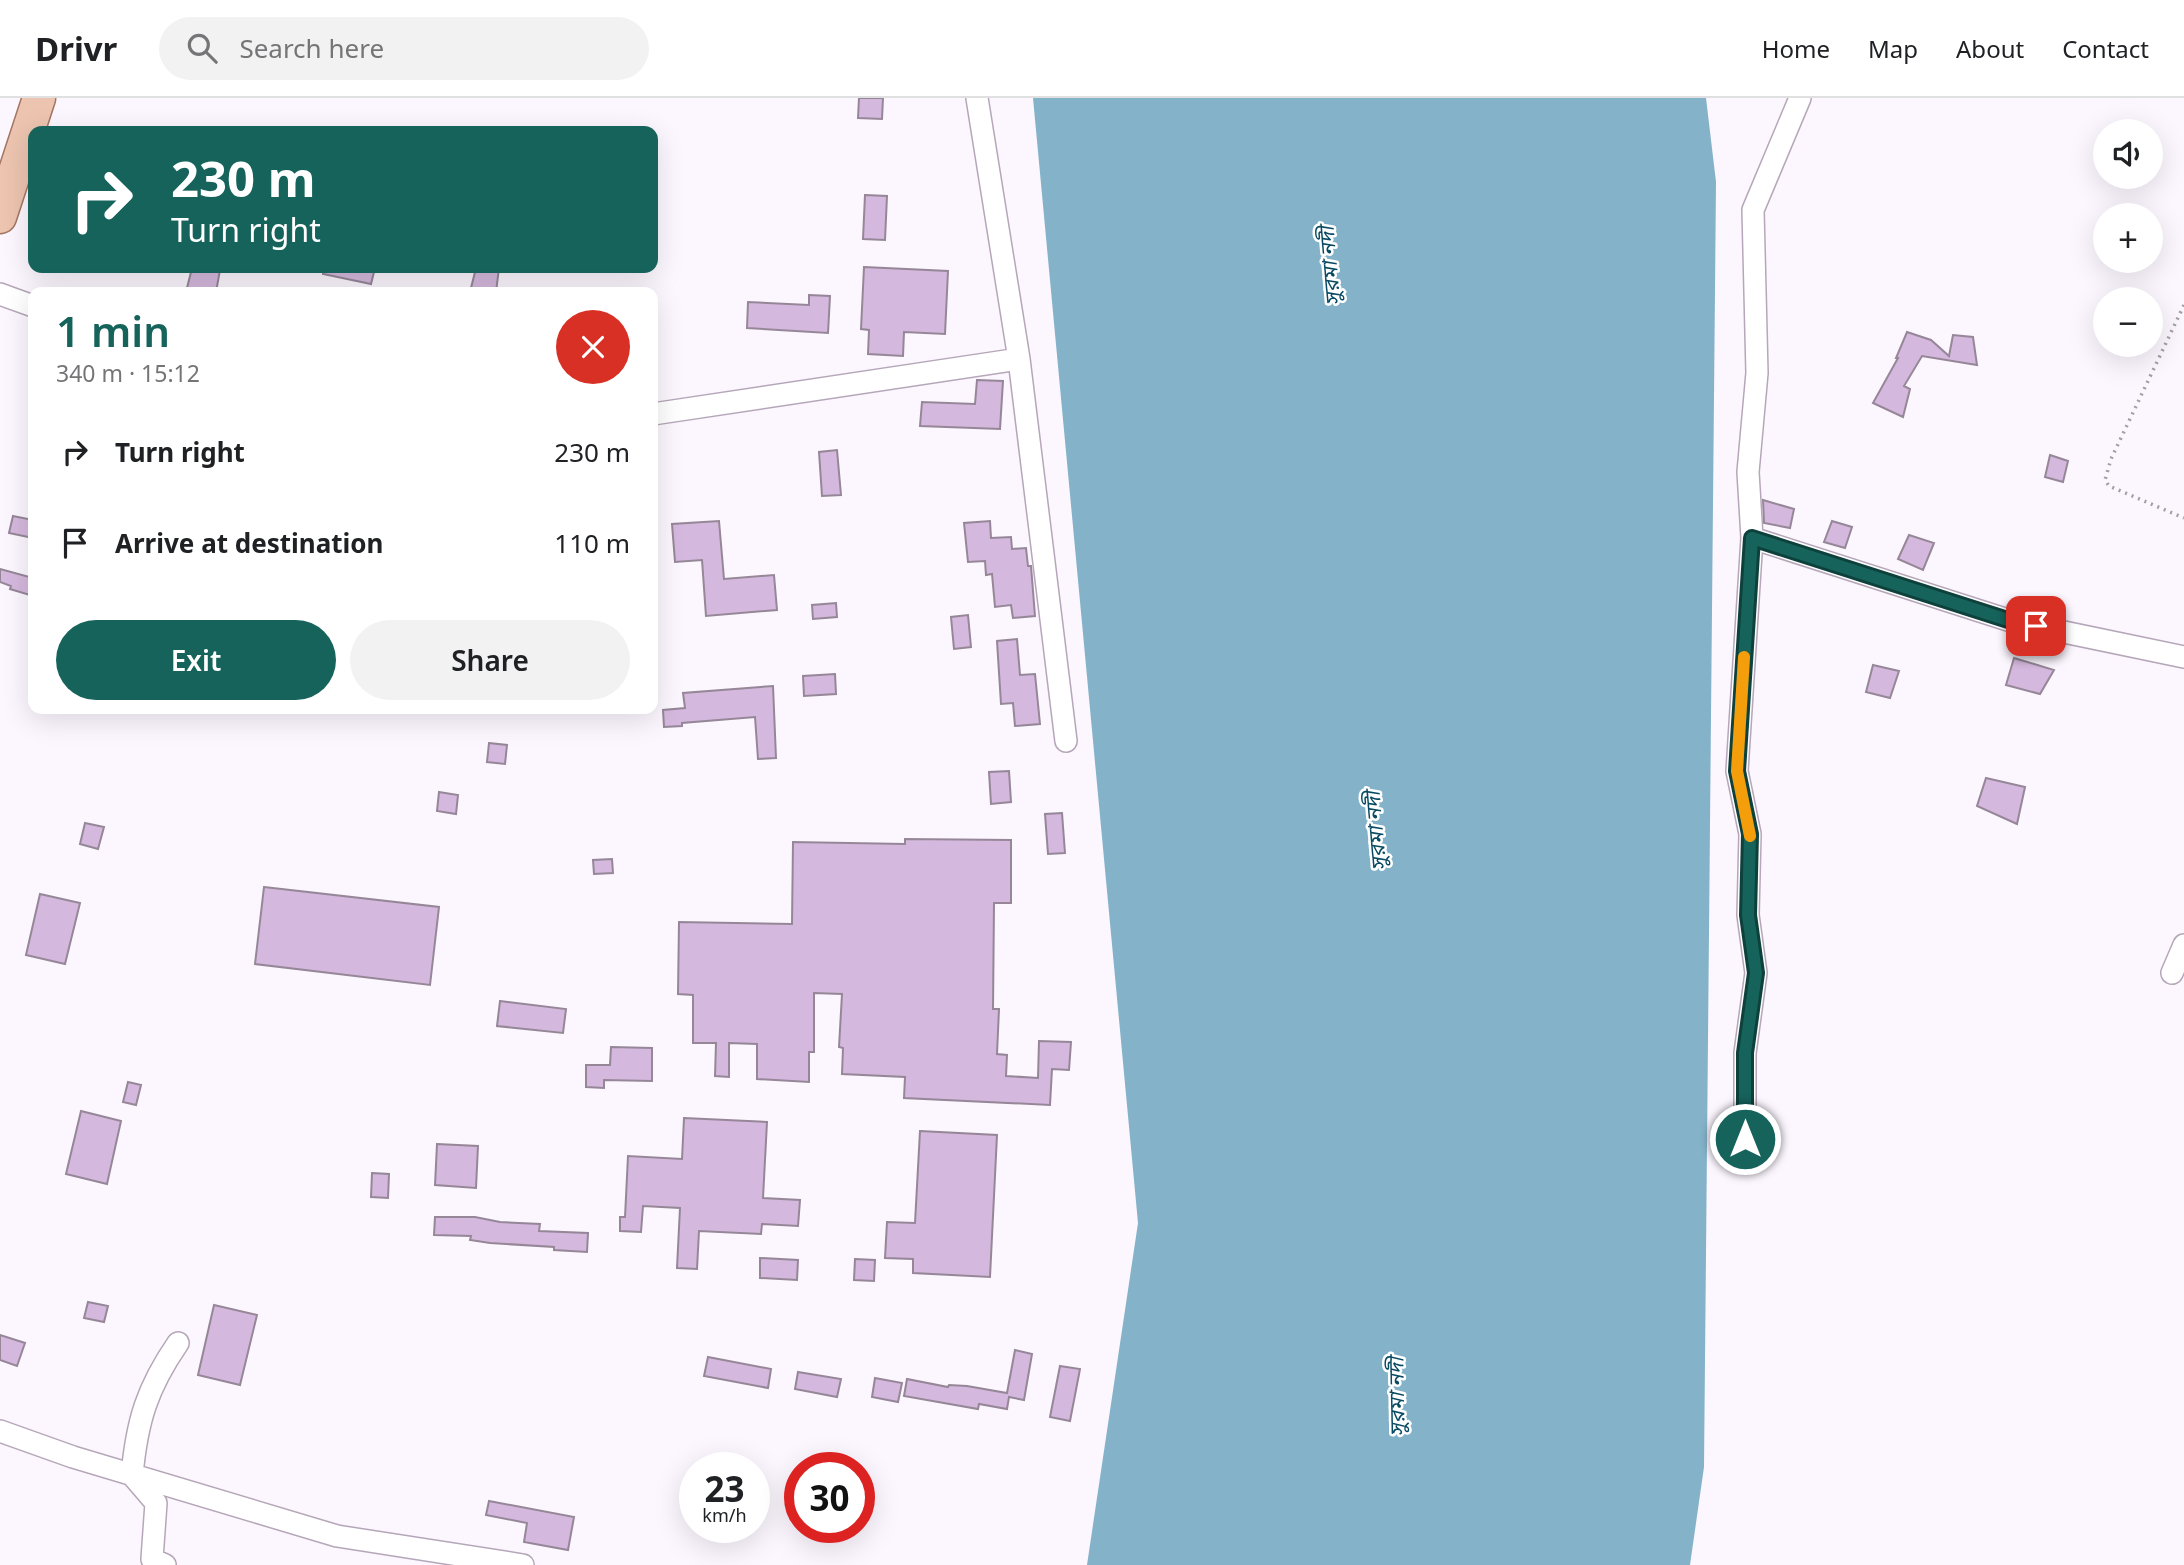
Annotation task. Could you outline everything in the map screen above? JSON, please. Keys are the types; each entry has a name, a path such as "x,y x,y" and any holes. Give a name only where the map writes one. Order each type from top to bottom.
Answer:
{"main road":[{"path":"30,126 39,98"},
{"path":"0,217 28,132"}],"street":[{"path":"977,98 1019,359 1066,741"},
{"path":"1745,1139 1745,1053 1756,973 1748,915 1750,834 1737,771 1752,538 1748,472 1757,373 1753,210 1800,98"},
{"path":"0,294 28,304"},
{"path":"658,413 1019,359"},
{"path":"1752,538 2011,621 2184,657"},
{"path":"2172,972 2184,945"},
{"path":"165,1565 152,1559 156,1503 132,1475 136,1432 156,1375 178,1343"},
{"path":"0,1431 132,1475 337,1536 523,1565"}],"path":[{"path":"2184,305 2111,459 2105,480 2109,486 2184,518"}],"water":[{"name":"সুরমা নদী","path":"1033,98 1706,98 1716,182 1704,1467 1690,1565 1087,1565 1138,1223"}],"building":[{"path":"859,98 883,98 882,119 858,118"},
{"path":"865,195 887,196 885,240 863,239"},
{"path":"864,267 948,271 945,334 904,332 903,356 868,354 869,330 861,329"},
{"path":"191,273 219,273 217,287 187,287"},
{"path":"323,273 374,273 371,284"},
{"path":"475,273 498,273 497,287 471,287"},
{"path":"809,295 830,296 828,333 747,328 748,302 809,305"},
{"path":"1907,332 1931,340 1949,356 1953,335 1973,337 1977,365 1922,356 1904,386 1910,389 1903,417 1873,403 1898,358"},
{"path":"977,380 1003,381 1000,429 920,426 922,402 975,404"},
{"path":"837,450 841,495 822,496 819,452"},
{"path":"2050,455 2068,461 2063,482 2045,477"},
{"path":"1763,500 1794,509 1790,528 1764,523"},
{"path":"13,516 28,519 28,537 9,533"},
{"path":"719,521 724,579 774,575 777,610 706,616 702,560 675,562 672,524"},
{"path":"990,521 991,538 1011,537 1012,549 1026,548 1028,566 1031,566 1035,616 1013,618 1011,605 995,607 992,574 986,575 985,561 968,562 964,523"},
{"path":"1832,521 1852,527 1845,548 1824,542"},
{"path":"1909,535 1934,543 1923,570 1898,559"},
{"path":"0,569 28,577 28,594 10,589 11,586 0,582"},
{"path":"836,603 837,617 813,619 812,605"},
{"path":"968,615 971,647 954,649 951,617"},
{"path":"1017,639 1020,675 1035,674 1040,724 1015,726 1013,703 1001,704 997,641"},
{"path":"2014,658 2054,670 2040,694 2006,685"},
{"path":"1873,665 1899,671 1890,698 1866,692"},
{"path":"835,674 836,694 804,696 803,676"},
{"path":"773,686 776,758 758,759 755,717 664,727 663,710 685,708 683,693"},
{"path":"489,743 507,745 505,764 487,762"},
{"path":"1009,771 1011,802 991,804 989,772"},
{"path":"1986,778 2025,787 2017,824 1977,806"},
{"path":"439,792 458,795 456,814 437,811"},
{"path":"1062,813 1065,853 1048,854 1045,814"},
{"path":"85,823 104,827 98,849 80,844"},
{"path":"905,839 1011,840 1011,903 994,903 993,1009 999,1009 997,1054 1007,1055 1006,1076 1038,1078 1039,1041 1071,1042 1069,1070 1052,1069 1050,1105 904,1098 905,1077 842,1074 843,1048 839,1047 842,994 814,993 814,1052 809,1052 809,1082 757,1079 757,1044 729,1043 729,1077 715,1076 716,1043 693,1043 693,995 678,994 679,922 792,924 793,842 905,844"},
{"path":"612,859 613,873 594,874 593,860"},
{"path":"264,887 439,907 430,985 255,964"},
{"path":"40,894 80,903 65,964 26,955"},
{"path":"500,1001 566,1009 563,1033 497,1026"},
{"path":"611,1047 652,1048 652,1081 604,1080 604,1088 586,1087 586,1065 610,1065"},
{"path":"128,1082 141,1085 136,1105 123,1102"},
{"path":"81,1111 121,1121 107,1184 66,1174"},
{"path":"684,1118 767,1122 763,1198 800,1200 798,1226 762,1224 761,1234 699,1231 697,1269 677,1268 680,1208 643,1206 641,1232 620,1231 620,1217 625,1217 628,1156 682,1159"},
{"path":"920,1131 997,1135 990,1277 913,1273 913,1259 885,1258 887,1222 915,1223"},
{"path":"437,1144 478,1146 476,1188 435,1185"},
{"path":"372,1173 389,1174 388,1198 371,1197"},
{"path":"435,1217 475,1217 500,1222 540,1224 539,1231 588,1233 587,1252 490,1243 470,1240 471,1236 434,1235"},
{"path":"760,1258 798,1260 797,1280 760,1278"},
{"path":"855,1259 875,1260 874,1281 854,1280"},
{"path":"88,1302 108,1306 104,1322 84,1318"},
{"path":"214,1305 257,1315 240,1385 198,1375"},
{"path":"0,1335 25,1343 17,1366 0,1360"},
{"path":"1015,1350 1032,1354 1024,1400 1009,1397 1007,1409 979,1404 978,1409 904,1396 907,1379 948,1387 967,1386 1007,1393"},
{"path":"708,1357 771,1369 768,1388 704,1376"},
{"path":"1060,1366 1080,1369 1070,1421 1050,1417"},
{"path":"798,1372 841,1379 837,1397 795,1389"},
{"path":"875,1378 902,1383 898,1402 872,1397"},
{"path":"489,1501 574,1517 568,1550 524,1542 527,1523 486,1515"}],"slow traffic":[{"path":"1744,657 1737,771 1750,836"}],"route":[{"path":"1745,1139 1745,1053 1756,973 1748,915 1750,834 1737,771 1752,538 2011,621 2036,626"}]}
